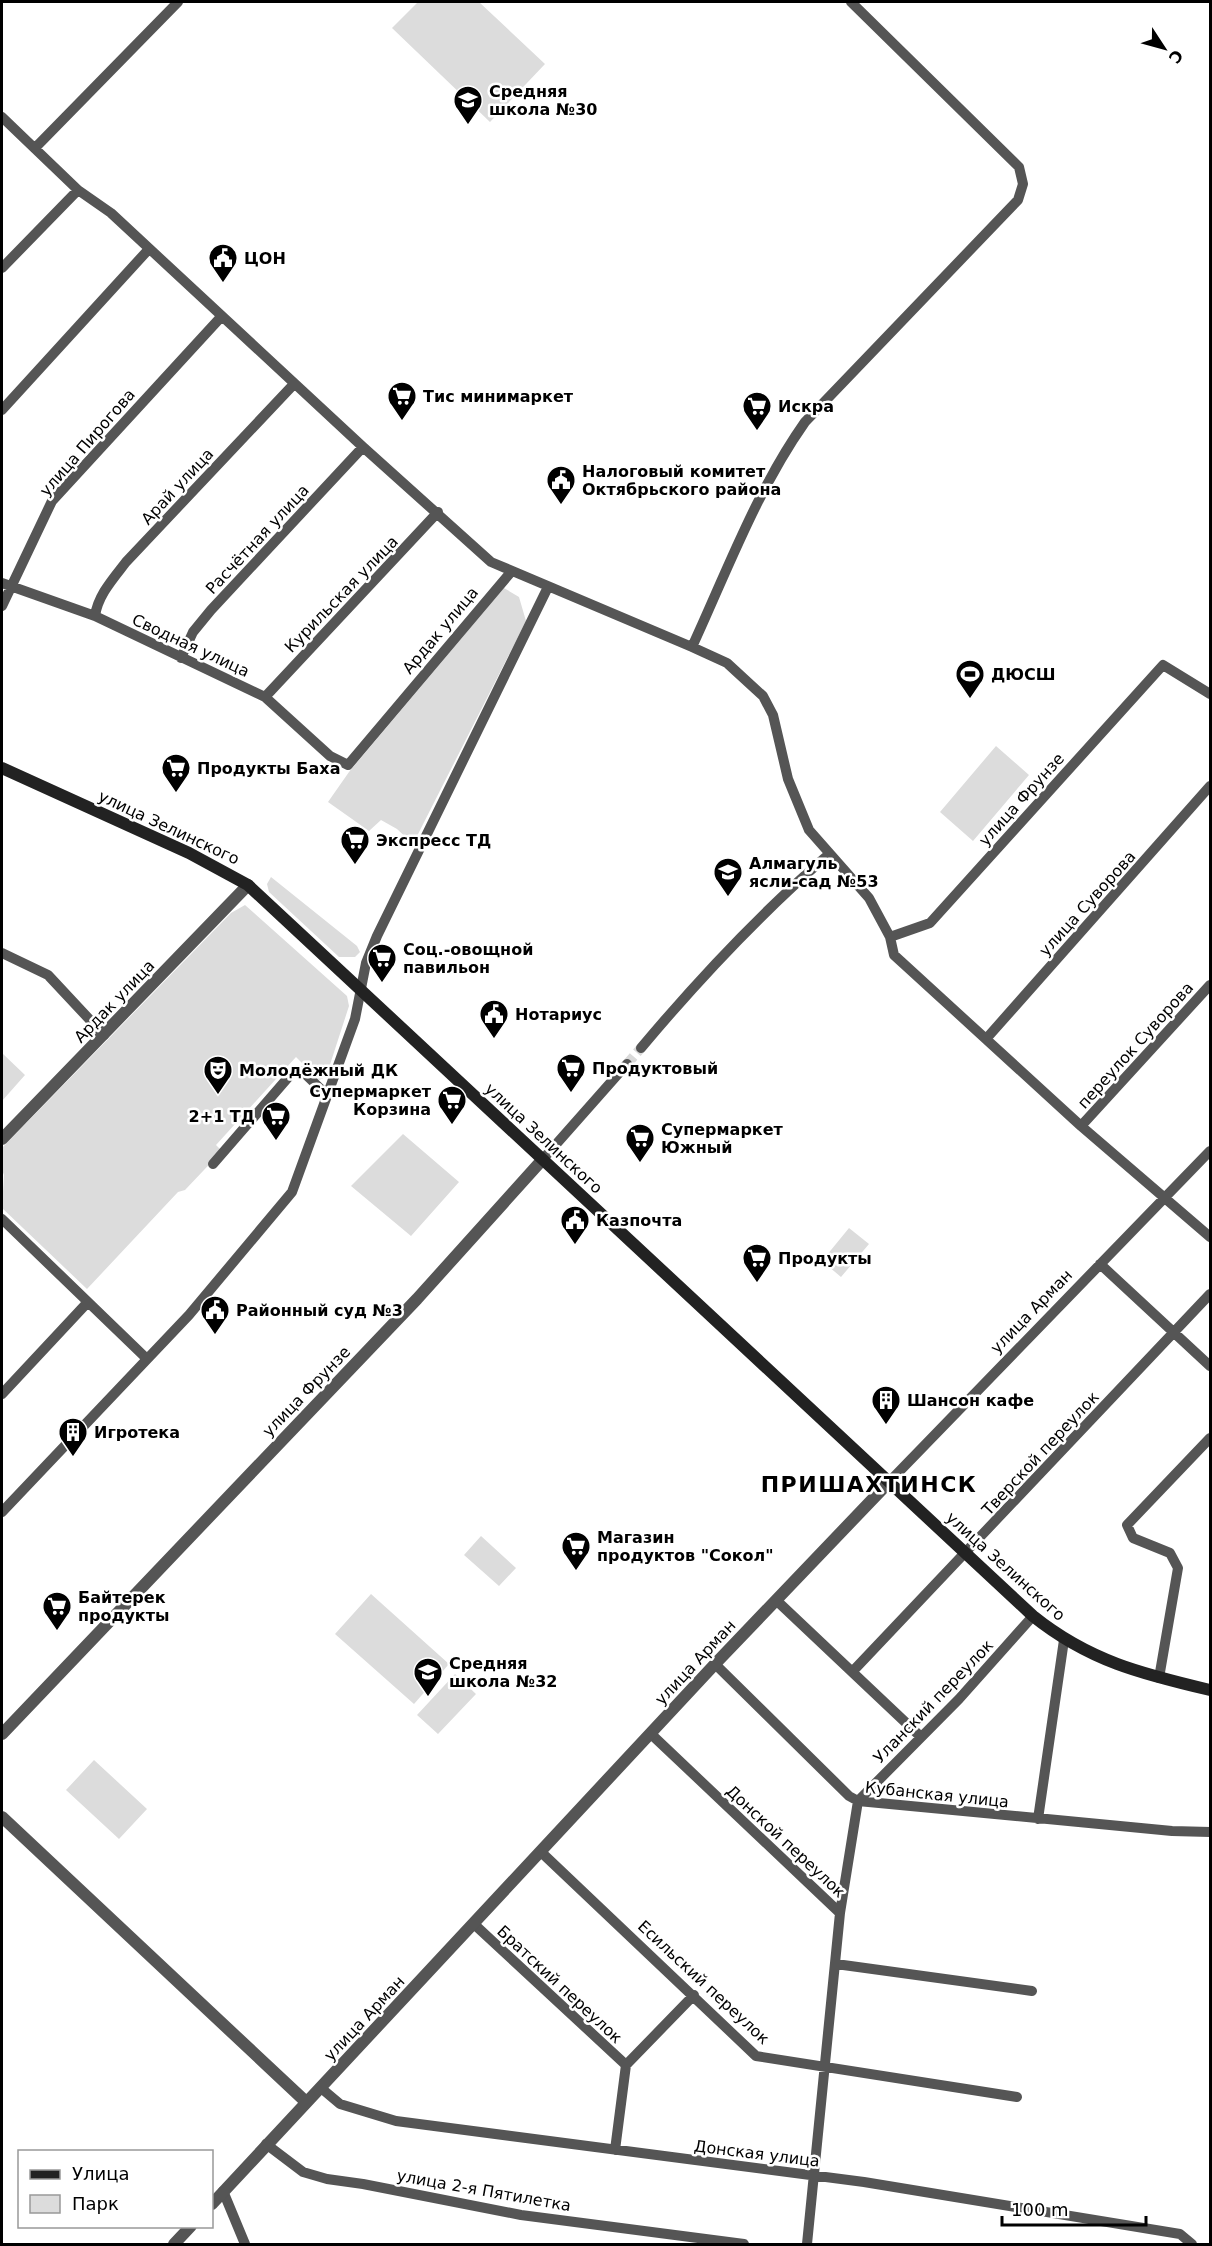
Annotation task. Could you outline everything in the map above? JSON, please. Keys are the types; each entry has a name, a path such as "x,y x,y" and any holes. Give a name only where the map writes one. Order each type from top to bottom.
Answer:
{"main road":[{"name":"улица Зелинского","path":"2,768 189,853 248,885 361,993 543,1159 1033,1616 1064,1640 1099,1658 1159,1678 1210,1690"}],"street":[{"path":"35,148 178,2"},
{"path":"692,647 763,491 781,456 805,422 1018,200 1023,184 1019,167 851,2"},
{"path":"2,117 78,190 111,213 148,250 491,562 727,663 763,696 773,715 788,779 808,830 828,855 869,898 890,937 894,955 1082,1126 1210,1237"},
{"path":"2,268 78,190"},
{"path":"2,410 148,250"},
{"name":"улица Пирогова","path":"2,606 6,585 52,501 221,317"},
{"name":"Арай улица","path":"94,616 97,604 106,588 126,562 294,384"},
{"name":"Расчётная улица","path":"181,658 193,632 211,610 363,447"},
{"name":"Курильская улица","path":"265,697 438,512"},
{"name":"Ардак улица","path":"348,765 511,572"},
{"name":"Сводная улица","path":"6,585 94,616 265,697 330,756 348,765"},
{"path":"2,1512 189,1315 292,1192 361,993 366,963 377,936 548,587"},
{"name":"улица Фрунзе","path":"890,937 930,923 1163,665 1210,694"},
{"name":"улица Суворова","path":"986,1039 1210,786"},
{"path":"641,1048 680,1003 791,886 828,855"},
{"name":"Ардак улица","path":"2,1139 248,885"},
{"path":"2,953 48,975 104,1035"},
{"name":"переулок Суворова","path":"1082,1126 1210,985"},
{"name":"улица Фрунзе","path":"2,1734 417,1299 627,1064"},
{"path":"213,1164 292,1073 302,1071 327,1095"},
{"name":"улица Арман","path":"213,2203 305,2102 321,2088 475,1925 776,1600 1210,1151"},
{"path":"2,1219 146,1358"},
{"path":"1100,1264 1210,1366"},
{"name":"Тверской переулок","path":"853,1671 966,1555 1210,1294"},
{"path":"2,1394 87,1303"},
{"path":"1159,1678 1178,1568 1170,1553 1133,1538 1127,1525 1210,1438"},
{"path":"776,1600 921,1737"},
{"name":"Уланский переулок","path":"858,1801 959,1699 1033,1616"},
{"path":"1038,1820 1064,1640"},
{"name":"Кубанская улица","path":"715,1665 849,1796 858,1801 1172,1832 1210,1832"},
{"name":"Донской переулок","path":"651,1734 840,1913 807,2244"},
{"path":"840,1913 858,1801"},
{"path":"2,1817 305,2102"},
{"name":"Есильский переулок","path":"541,1852 756,2056 1017,2097"},
{"name":"Братский переулок","path":"475,1925 626,2065"},
{"path":"836,1964 1032,1991"},
{"name":"Братский переулок","path":"615,2150 626,2065 694,1995"},
{"name":"Донская улица","path":"321,2088 340,2104 396,2121 813,2175 1180,2234 1192,2244"},
{"name":"улица 2-я Пятилетка","path":"266,2144 303,2172 327,2180 363,2184 521,2215 744,2244"},
{"path":"223,2191 245,2244"},
{"path":"174,2244 188,2228"}],"green space":[{"path":"418,2 479,2 545,64 490,122 392,28"},
{"path":"504,588 519,597 526,621 413,844 397,829 381,820 369,831 328,802 349,772"},
{"path":"996,746 1029,775 973,841 940,812"},
{"path":"271,877 357,946 360,952 355,957 339,957 269,892 267,884"},
{"path":"245,905 347,996 349,1006 326,1077 319,1080 296,1057 216,1145 222,1151 185,1190 178,1192 87,1289 2,1208 4,1175 2,1148 231,913"},
{"path":"2,1053 25,1075 2,1101"},
{"path":"403,1134 459,1182 411,1236 351,1186"},
{"path":"849,1228 869,1244 841,1277 822,1261"},
{"path":"481,1536 516,1568 499,1586 464,1555"},
{"path":"371,1594 449,1664 414,1704 335,1634"},
{"path":"455,1674 476,1694 438,1734 417,1715"},
{"path":"94,1760 147,1809 119,1839 66,1790"}],"tunnel":[{"path":"627,1064 641,1048"}],"place":[{"name":"Средняя школа №30","path":"468,126"},
{"name":"ЦОН","path":"223,284"},
{"name":"Тис минимаркет","path":"402,422"},
{"name":"Искра","path":"757,432"},
{"name":"Налоговый комитет Октябрьского района","path":"561,506"},
{"name":"ДЮСШ","path":"970,700"},
{"name":"Продукты Баха","path":"176,794"},
{"name":"Экспресс ТД","path":"355,866"},
{"name":"Алмагуль ясли-сад №53","path":"728,898"},
{"name":"Соц.-овощной павильон","path":"382,984"},
{"name":"Нотариус","path":"494,1040"},
{"name":"Продуктовый","path":"571,1094"},
{"name":"Молодёжный ДК","path":"218,1096"},
{"name":"Супермаркет Корзина","path":"452,1126"},
{"name":"2+1 ТД","path":"276,1142"},
{"name":"Супермаркет Южный","path":"640,1164"},
{"name":"Казпочта","path":"575,1246"},
{"name":"Продукты","path":"757,1284"},
{"name":"Районный суд №3","path":"215,1336"},
{"name":"Шансон кафе","path":"886,1426"},
{"name":"Игротека","path":"73,1458"},
{"name":"Магазин продуктов \"Сокол\"","path":"576,1572"},
{"name":"Байтерек продукты","path":"57,1632"},
{"name":"Средняя школа №32","path":"428,1698"}],"district":[{"name":"ПРИШАХТИНСК","path":"869,1484"}]}
